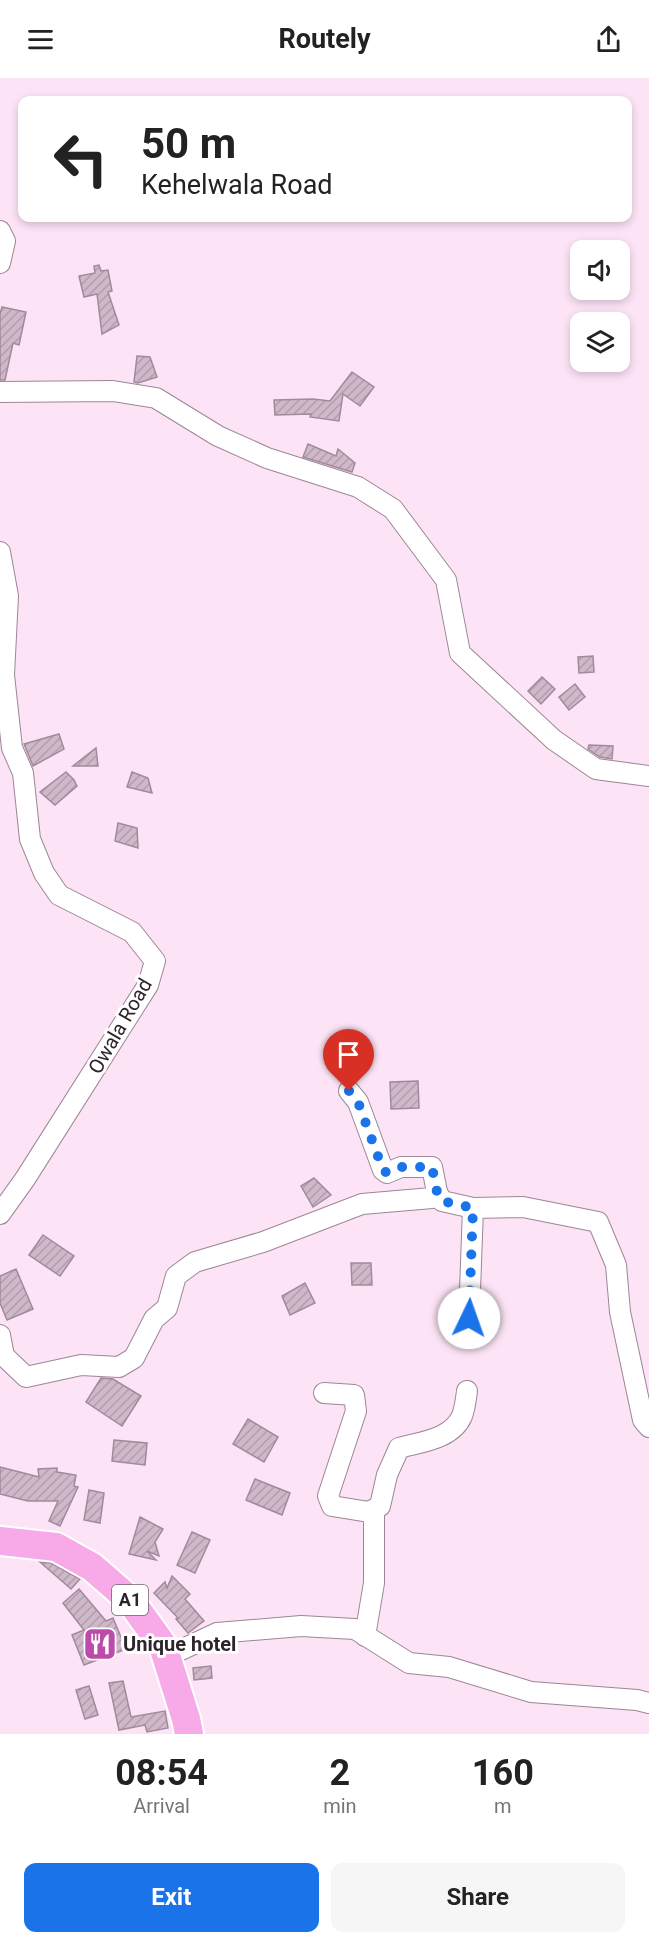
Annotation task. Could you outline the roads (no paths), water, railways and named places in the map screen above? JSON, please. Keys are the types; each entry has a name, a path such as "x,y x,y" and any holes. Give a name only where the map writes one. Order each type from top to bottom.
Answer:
{"highway":[{"name":"A1","path":"0,1541 56,1547 92,1567 130,1600 168,1656 189,1734"}],"street":[{"path":"0,231 5,242 0,263"},
{"path":"0,392 114,391 156,398 218,436 267,458 358,487 393,509 446,580 460,653 554,740 596,769 649,776"},
{"name":"Owala Road","path":"0,552 8,596 4,675 6,696 12,748 23,773 30,839 44,873 59,895 132,932 154,961 148,986 25,1179 0,1214"},
{"path":"350,1087 358,1102 383,1170 387,1173 401,1167 432,1167 437,1192 442,1201 473,1208 523,1207 598,1222 616,1264 620,1312 646,1424"},
{"path":"0,1335 4,1356 26,1377 81,1365 119,1367 134,1358 154,1320 167,1308 177,1276 195,1262 263,1242 362,1204 432,1198 437,1192"},
{"path":"469,1318 473,1208"},
{"path":"369,1512 380,1506 387,1475 399,1448 443,1435 455,1428 463,1415 467,1391"},
{"path":"324,1393 354,1395 356,1411 328,1496 332,1506 369,1512 374,1516 374,1583 365,1636"},
{"path":"168,1656 218,1633 301,1626 355,1629 409,1663 449,1667 531,1692 637,1700 649,1703"}],"place":[{"name":"Unique hotel","path":"100,1644"}]}
